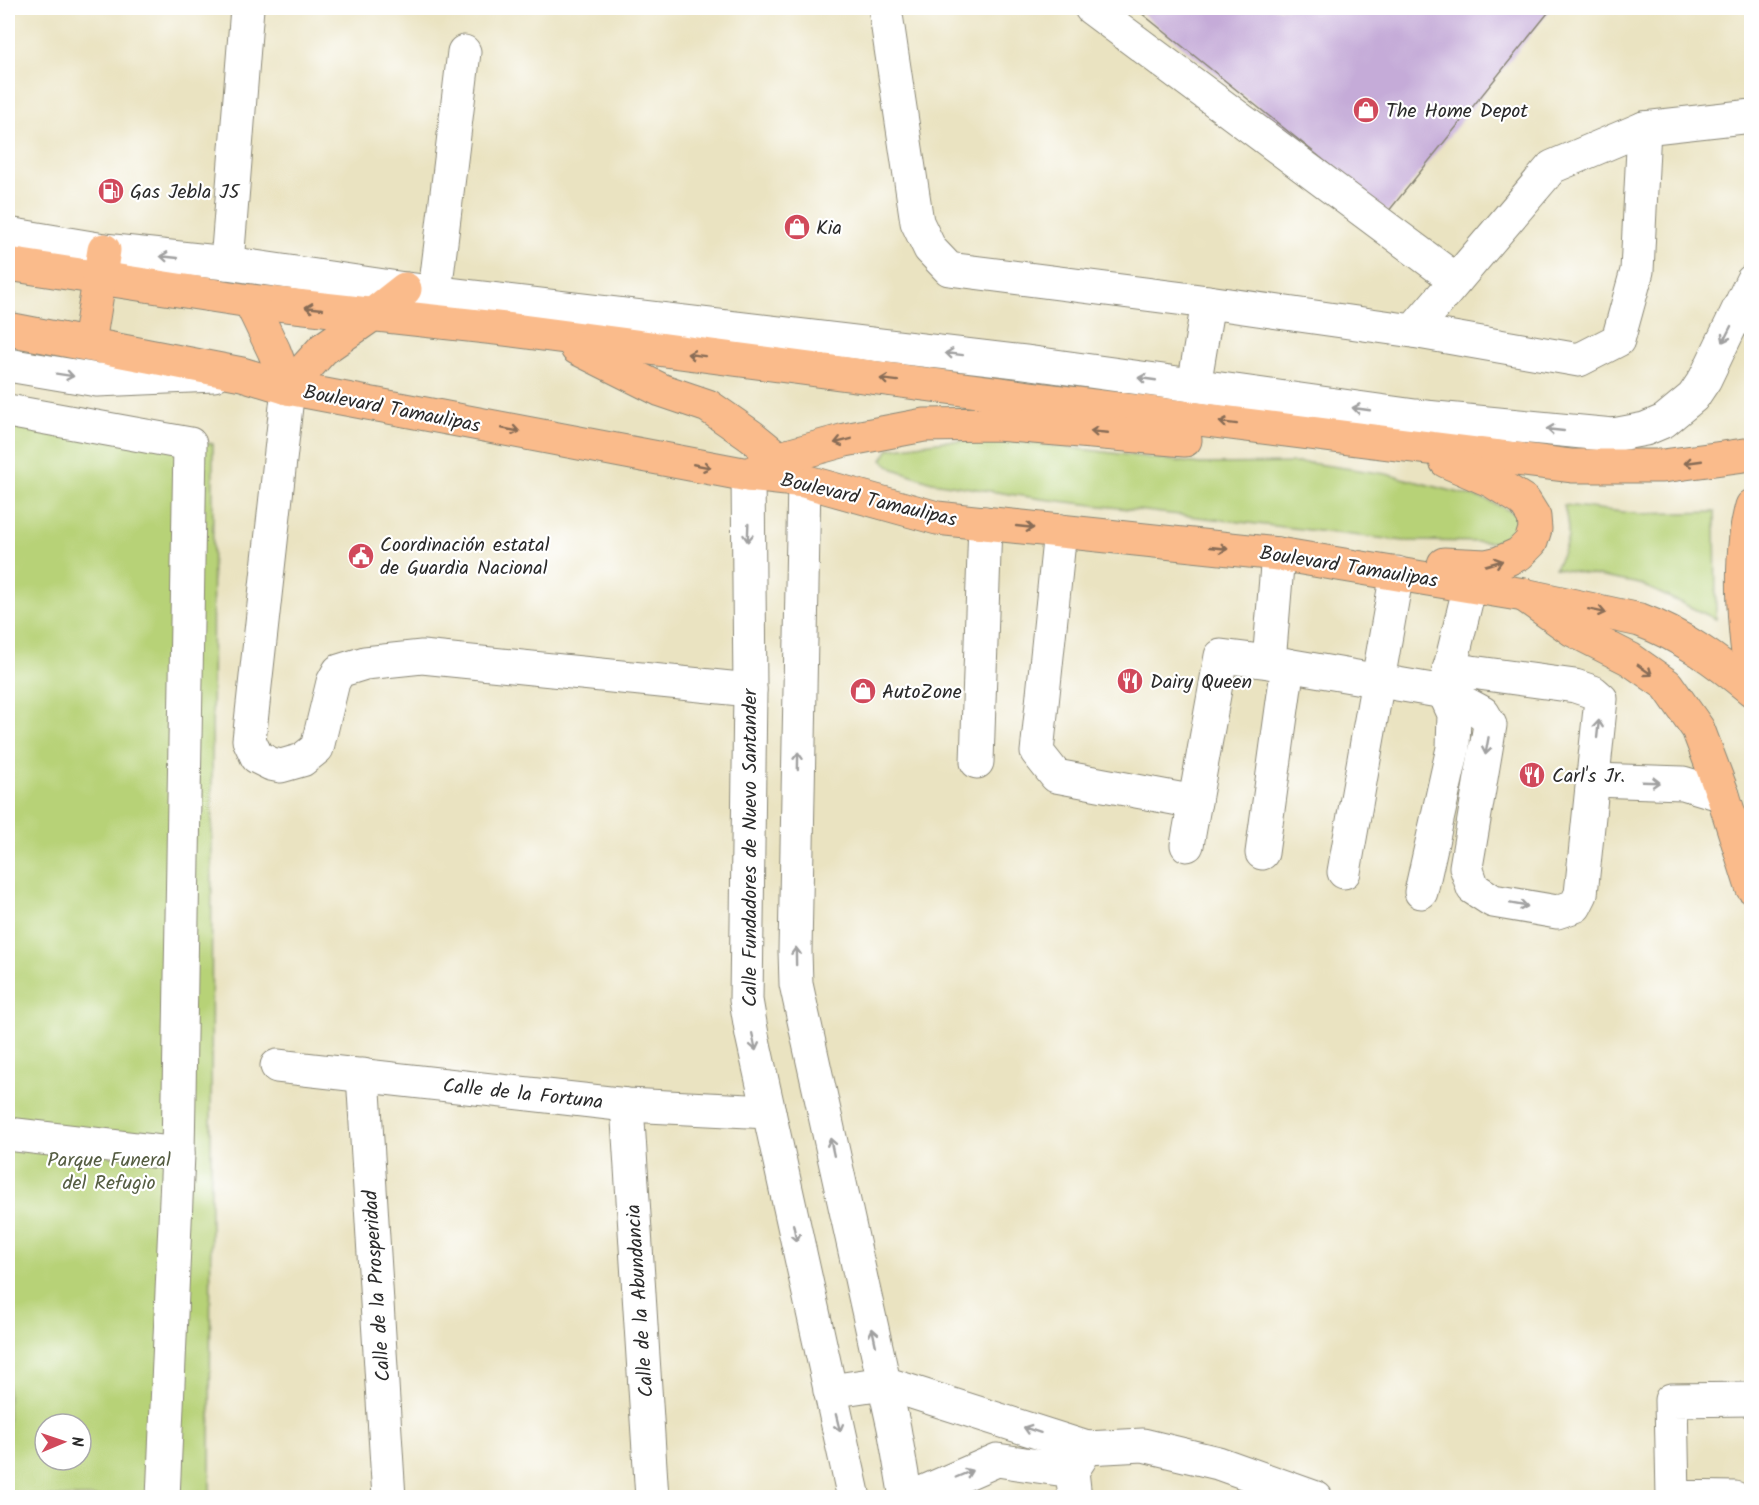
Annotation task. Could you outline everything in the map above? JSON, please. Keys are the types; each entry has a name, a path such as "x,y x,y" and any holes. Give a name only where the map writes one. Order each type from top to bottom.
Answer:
{"main road":[{"path":"8,264 102,264 250,301 505,329 1279,430 1414,431 1572,466 1663,466 1752,454"},
{"path":"89,344 102,264"},
{"path":"250,301 274,351 288,388 323,349 372,315 420,291"},
{"name":"Boulevard Tamaulipas","path":"8,329 242,374 288,388 748,475 804,481 937,518 1278,554 1524,595 1640,620 1655,626 1696,646 1752,690"},
{"path":"557,337 662,390 708,406 780,458 804,481"},
{"path":"748,475 780,458 845,440 924,425 997,424 1146,436 1240,447 1259,441 1279,430"},
{"path":"1397,573 1420,563 1486,566 1499,563 1519,554 1531,542 1534,530 1534,517 1524,501 1414,431"},
{"path":"1752,506 1744,579 1745,637 1752,684"},
{"path":"1524,595 1573,630 1630,659 1667,686 1698,729 1723,795 1752,886"}],"street":[{"path":"227,263 247,8"},
{"path":"885,8 917,222 930,249 949,269 1413,331 1579,360 1618,340 1636,271 1644,128"},
{"path":"1091,8 1456,280"},
{"path":"420,291 464,52"},
{"path":"1413,331 1551,166 1644,128 1752,116"},
{"path":"8,234 102,264 227,263 420,291 1025,362 1194,386 1414,431 1613,435 1645,429 1664,421 1693,397 1706,379 1752,281"},
{"path":"1194,386 1208,302"},
{"path":"1023,397 1025,362"},
{"path":"8,365 97,380 242,374"},
{"path":"288,388 249,740 257,758 281,766 302,760 317,748 333,682 339,671 364,663 422,657 750,690"},
{"path":"8,411 190,444 178,1154 163,1497"},
{"name":"Calle Fundadores de Nuevo Santander","path":"748,475 750,690 746,1000 854,1497"},
{"path":"804,481 796,984 908,1497 997,1460 1078,1472 1143,1445 1218,1464 1316,1497"},
{"path":"977,762 985,523"},
{"path":"1060,531 1037,752 1056,776 1195,802"},
{"path":"1262,853 1278,663 1278,554"},
{"path":"1344,872 1397,573"},
{"path":"1421,892 1453,748 1454,714 1447,680 1470,585"},
{"path":"1187,845 1221,656 1278,663 1378,681 1447,680 1575,686 1593,692 1601,699 1581,894 1575,906 1557,912 1493,901 1473,888 1466,867 1490,725 1483,713 1447,680"},
{"path":"1593,780 1683,783 1723,795"},
{"name":"Calle de la Fortuna","path":"277,1066 627,1105 769,1112"},
{"name":"Calle de la Prosperidad","path":"363,1076 389,1497"},
{"name":"Calle de la Abundancia","path":"627,1105 652,1497"},
{"path":"8,1134 178,1154"},
{"path":"830,1391 884,1383 1078,1472"},
{"path":"1735,1497 1673,1497 1671,1400 1752,1399"}],"green space":[{"name":"Parque Funeral del Refugio","path":"8,412 213,444 210,1497 8,1497"},
{"path":"944,441 1017,441 1200,464 1310,463 1386,474 1487,500 1518,515 1523,527 1516,536 1496,542 1404,541 1042,499 932,482 894,469 882,460 889,449"},
{"path":"1564,505 1640,514 1715,512 1716,619 1640,584 1555,568 1568,538"}],"building":[{"name":"The Home Depot","path":"1135,8 1552,8 1388,212"}],"place":[{"name":"The Home Depot","path":"1366,110"},
{"name":"Gas Jebla J5","path":"111,191"},
{"name":"Kia","path":"797,227"},
{"name":"Coordinación estatal de Guardia Nacional","path":"361,556"},
{"name":"Dairy Queen","path":"1130,681"},
{"name":"AutoZone","path":"863,691"},
{"name":"Carl's Jr.","path":"1532,775"}]}
